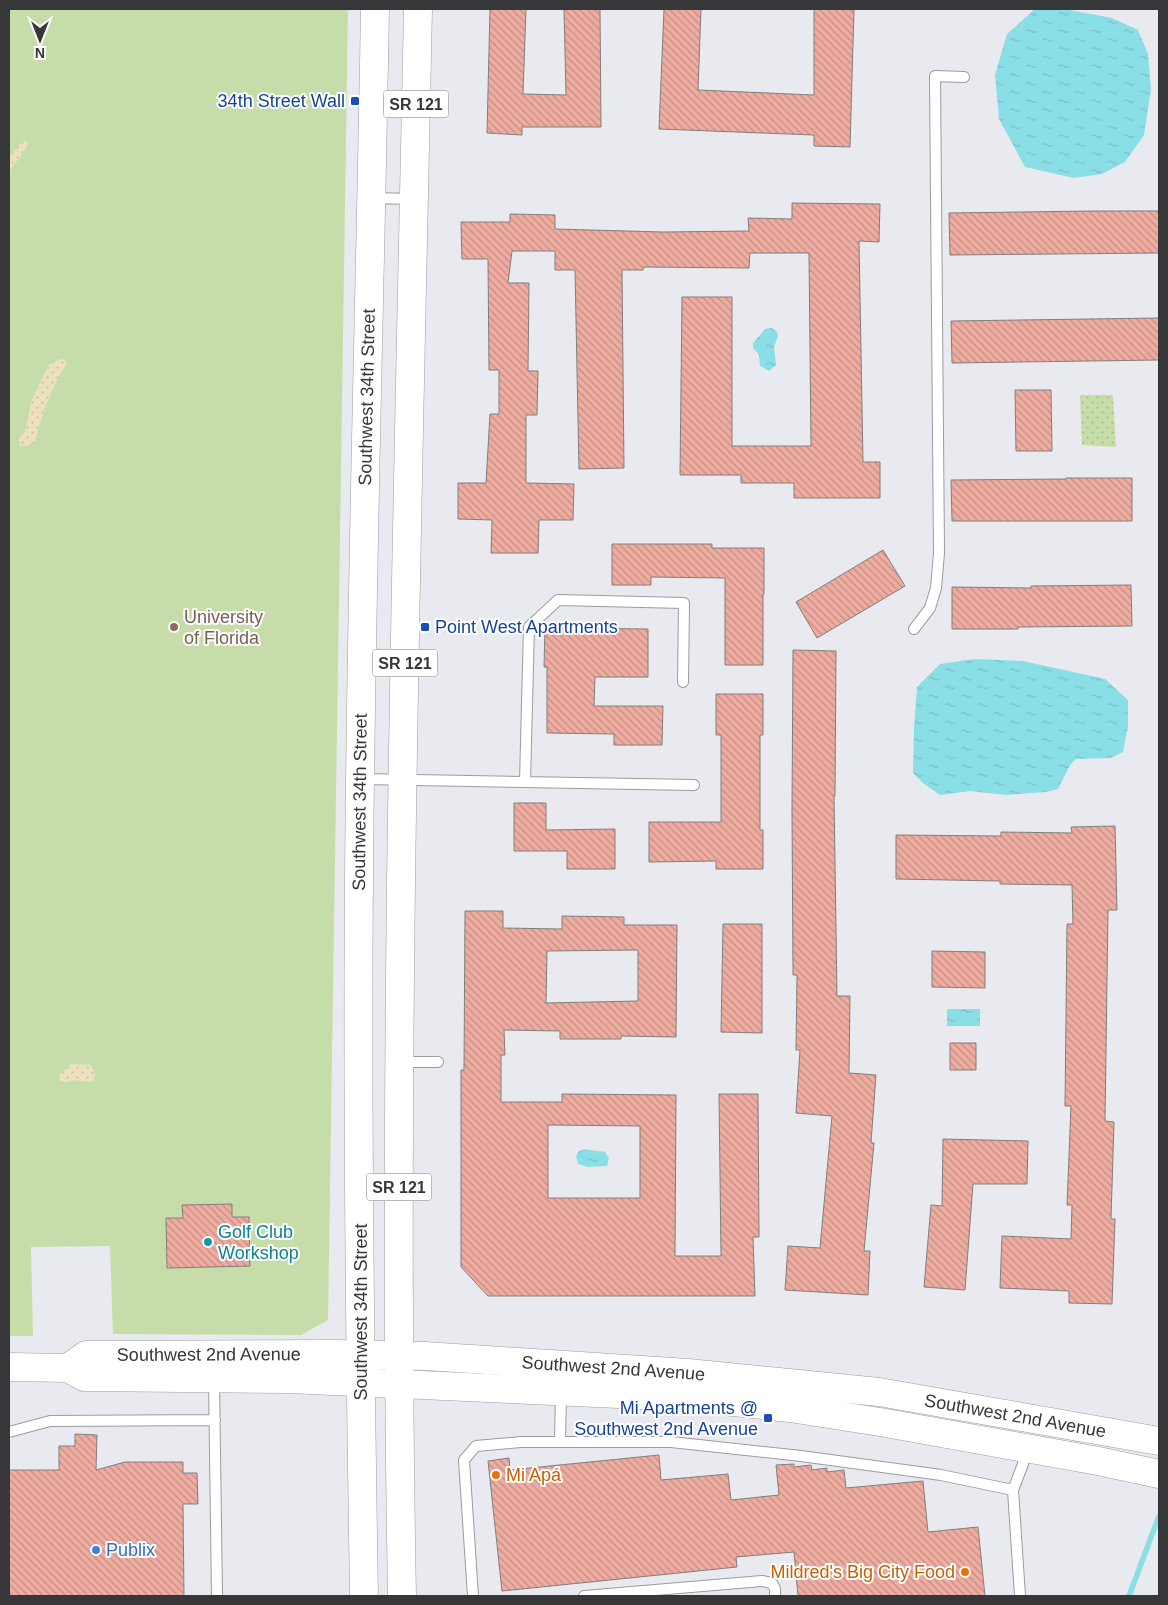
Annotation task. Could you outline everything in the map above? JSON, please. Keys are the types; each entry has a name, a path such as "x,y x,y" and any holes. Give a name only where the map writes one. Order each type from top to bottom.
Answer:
{"main road":[{"name":"Southwest 34th Street","path":"364,1596 358,892 375,9"},
{"name":"Southwest 34th Street","path":"402,1596 398,1356 399,1062 418,9"},
{"name":"Southwest 2nd Avenue","path":"68,1368 86,1355 361,1354 688,1373 879,1392 1105,1430 1159,1441"},
{"name":"Southwest 2nd Avenue","path":"9,1367 68,1368 84,1377 288,1379 685,1397 790,1408 1098,1460 1159,1474"},
{"path":"1025,1448 1028,1417"}],"lane":[{"path":"914,629 930,608 936,588 939,553 935,76 964,77"},
{"path":"372,198 414,199"},
{"path":"525,782 529,627 558,600 684,603 683,682"},
{"path":"360,779 694,785"},
{"path":"399,1062 438,1062"},
{"path":"214,1379 217,1596"},
{"path":"560,1442 562,1391"},
{"path":"9,1432 50,1421 215,1420"},
{"path":"473,1596 464,1460 476,1446 521,1442 671,1442 941,1475 1012,1490"},
{"path":"1020,1596 1012,1490 1023,1464 1025,1448"},
{"path":"584,1596 629,1594 762,1580 772,1583 775,1589 775,1596"}],"green space":[{"name":"University of Florida","path":"9,9 348,9 328,1320 301,1335 113,1334 110,1246 31,1247 33,1336 9,1336"},
{"path":"1080,395 1113,395 1116,447 1082,445"}],"sand":[{"path":"23,140 28,142 27,146 9,172 9,158"},
{"path":"59,359 66,361 66,365 45,408 35,441 27,446 20,446 19,438 25,432 31,402 49,365"},
{"path":"71,1064 91,1065 95,1073 94,1079 91,1082 74,1081 63,1083 60,1081 59,1075"}],"water":[{"path":"1035,9 1064,9 1112,18 1138,30 1148,54 1151,89 1144,135 1125,162 1102,174 1074,178 1025,167 999,119 995,75 1007,34"},
{"path":"772,328 777,332 778,336 774,347 776,365 769,371 760,366 759,355 753,348 753,343 765,329"},
{"path":"975,659 1023,661 1105,679 1128,700 1128,727 1123,752 1111,758 1076,759 1070,765 1058,789 1046,792 1006,795 970,791 940,795 913,773 917,687 940,664"},
{"path":"947,1009 980,1009 980,1026 947,1026"},
{"path":"584,1149 605,1152 609,1158 607,1166 588,1167 578,1164 576,1156 579,1151"}],"building":[{"path":"490,9 526,9 523,94 566,95 564,9 600,9 601,127 522,127 522,135 487,133"},
{"path":"664,9 701,9 698,90 814,95 814,9 854,9 850,147 814,146 814,135 659,129"},
{"path":"792,203 880,204 879,242 859,241 863,462 880,462 880,498 794,498 794,483 741,483 741,475 680,475 682,297 732,297 732,446 811,446 809,253 750,253 749,268 644,267 643,270 622,270 624,468 579,469 575,270 555,270 555,251 512,251 508,283 529,283 528,371 538,371 537,415 526,415 526,483 574,484 573,520 539,520 538,553 491,553 492,520 458,519 458,483 486,483 490,414 499,414 499,370 489,370 488,259 462,259 461,222 510,222 510,214 555,215 555,229 663,232 749,231 748,218 792,219"},
{"path":"1159,211 1159,253 950,255 949,213"},
{"path":"1159,318 1159,360 952,363 951,321"},
{"path":"1015,390 1051,390 1052,451 1016,451"},
{"path":"1132,478 1132,521 952,521 951,480"},
{"path":"612,544 712,544 712,548 764,548 763,665 725,665 725,578 651,577 651,585 612,585"},
{"path":"883,550 905,586 817,638 796,602"},
{"path":"1131,585 1132,626 952,629 952,587 1031,588 1031,586"},
{"path":"545,628 648,629 648,677 595,677 594,706 663,706 662,745 614,745 614,734 547,733 547,667 544,667"},
{"path":"793,650 836,651 834,796 837,996 850,996 849,1073 876,1075 871,1143 874,1143 864,1251 870,1251 868,1295 785,1290 788,1246 820,1248 832,1116 796,1113 800,1050 796,1050 797,975 793,975"},
{"path":"716,694 763,694 763,735 760,735 760,830 763,830 763,869 716,869 716,861 649,862 649,822 721,822 721,735 716,735"},
{"path":"514,803 546,803 546,830 615,829 615,869 567,869 567,851 514,851"},
{"path":"1115,826 1117,910 1108,910 1105,1121 1114,1122 1111,1219 1115,1219 1112,1304 1069,1303 1069,1291 1000,1288 1002,1236 1071,1239 1072,1205 1067,1205 1071,1106 1065,1106 1067,924 1073,924 1072,885 1000,884 1000,881 896,879 896,835 1001,836 1001,832 1072,833 1071,827"},
{"path":"465,911 503,911 503,928 562,929 562,916 624,917 624,925 677,925 676,1037 621,1036 621,1039 560,1039 560,1031 504,1030 505,1055 501,1055 501,1102 562,1102 562,1094 676,1095 675,1256 721,1256 719,1094 758,1094 759,1237 753,1237 755,1296 488,1296 461,1267 461,1070 464,1070","holes":["638,950 638,1001 546,1003 547,951","548,1125 640,1126 640,1198 548,1198"]},
{"path":"723,924 762,924 762,1033 721,1032"},
{"path":"932,951 985,952 985,988 932,987"},
{"path":"950,1043 976,1043 976,1070 950,1070"},
{"path":"943,1139 1028,1141 1027,1184 973,1184 965,1290 924,1287 931,1205 942,1206"},
{"name":"Golf Club Workshop","path":"232,1204 232,1217 249,1217 250,1266 167,1268 166,1218 183,1218 182,1205"},
{"name":"Publix","path":"75,1434 97,1435 96,1470 125,1462 183,1462 183,1473 197,1473 198,1504 183,1504 184,1596 9,1596 9,1470 59,1470 59,1446 75,1446"},
{"path":"659,1455 661,1480 728,1474 731,1500 779,1495 776,1465 794,1464 794,1467 811,1465 812,1470 827,1468 827,1472 844,1470 846,1488 923,1481 928,1532 978,1527 985,1596 798,1596 794,1552 736,1557 737,1567 502,1591 488,1461 509,1458 510,1470"}],"waterway":[{"path":"1129,1596 1159,1516"}],"place":[{"name":"34th Street Wall","path":"355,101"},
{"name":"University of Florida","path":"174,627"},
{"name":"Point West Apartments","path":"425,627"},
{"name":"Golf Club Workshop","path":"208,1242"},
{"name":"Mi Apartments @ Southwest 2nd Avenue","path":"768,1418"},
{"name":"Mi Apá","path":"496,1475"},
{"name":"Publix","path":"96,1550"},
{"name":"Mildred's Big City Food","path":"965,1572"}]}
